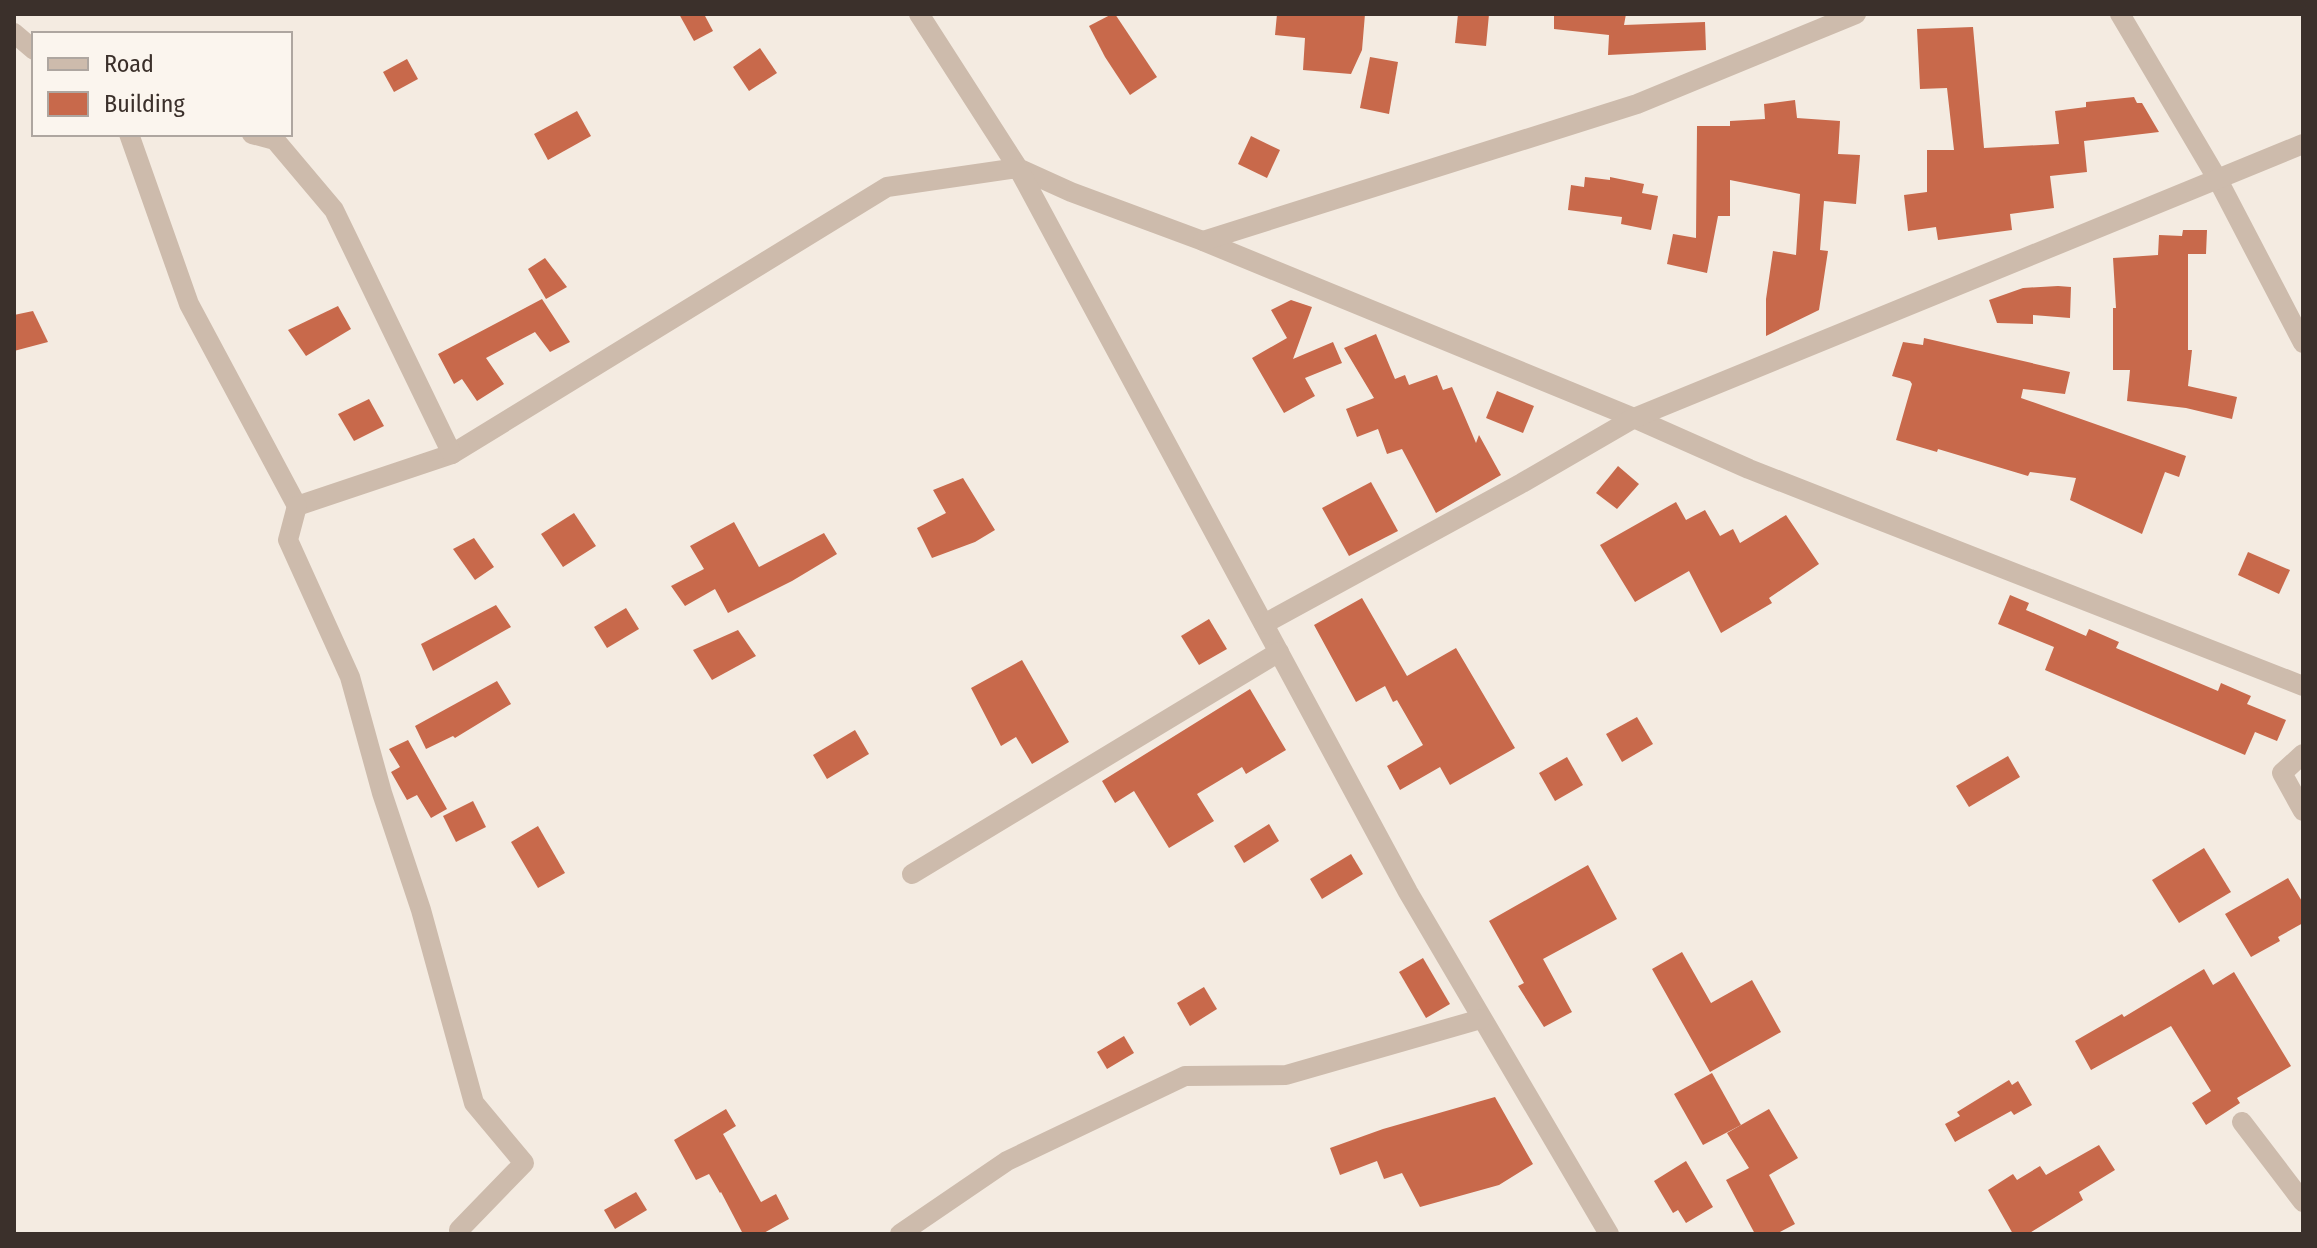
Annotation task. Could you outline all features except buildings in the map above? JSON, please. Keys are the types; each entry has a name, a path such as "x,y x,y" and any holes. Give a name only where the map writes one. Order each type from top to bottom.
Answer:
{"street":[{"path":"919,14 1018,168 1408,892 1609,1234"},
{"path":"1203,241 1637,104 1856,14"},
{"path":"2120,14 2218,180 2303,343"},
{"path":"14,33 32,48"},
{"path":"130,136 189,304 297,506 288,540 350,677 382,793 421,910 474,1103 524,1163 459,1230 460,1234"},
{"path":"260,136 275,140 334,210 452,454"},
{"path":"1264,624 1634,418 2303,144"},
{"path":"297,506 452,454 887,187 1018,168 1634,418 1749,469 2303,686"},
{"path":"912,874 1279,652"},
{"path":"2303,754 2282,773 2303,811"},
{"path":"900,1234 1007,1161 1185,1076 1286,1075 1481,1019"},
{"path":"2242,1122 2303,1202"}]}
